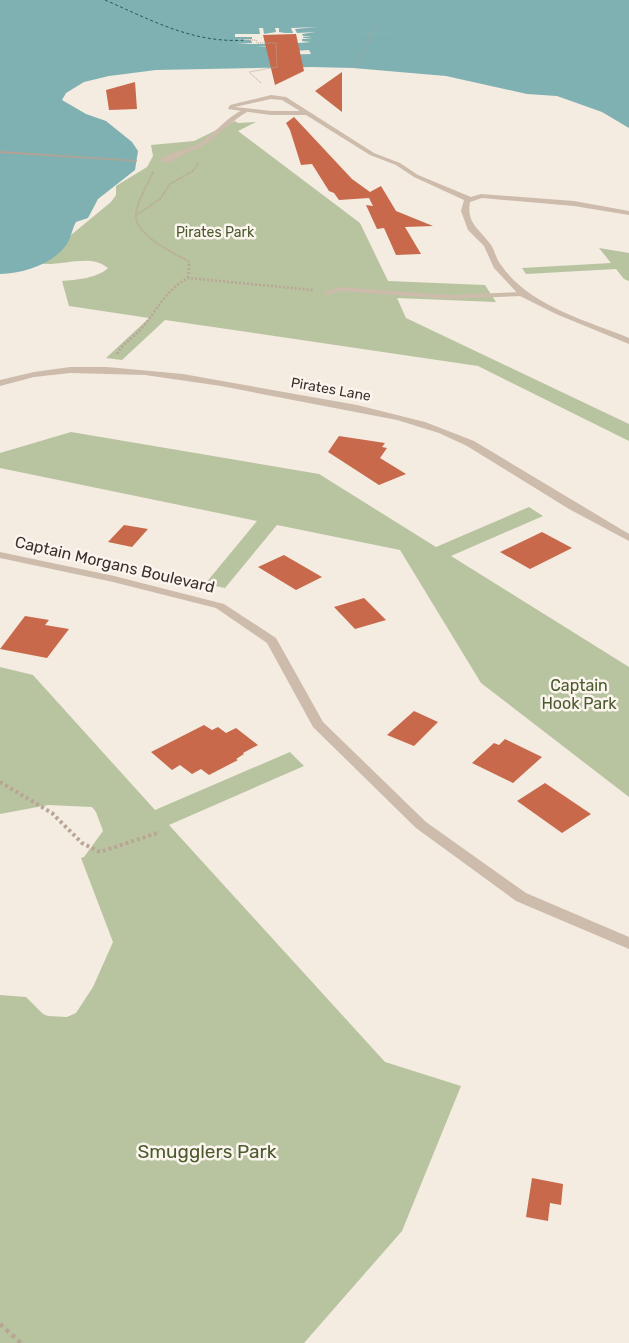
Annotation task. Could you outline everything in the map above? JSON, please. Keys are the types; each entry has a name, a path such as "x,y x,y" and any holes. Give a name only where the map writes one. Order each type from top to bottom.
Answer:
{"street":[{"path":"309,113 231,109 232,106 252,100 284,98 309,113 372,154 398,164 416,176 471,200"},
{"path":"629,213 606,207 565,202 481,196 467,201 465,212 472,230 487,245 497,266 523,294 559,312 629,341"},
{"name":"Pirates Lane","path":"0,382 34,373 58,370 115,370 220,383 388,414 421,422 465,441 586,515 629,538"},
{"name":"Captain Morgans Boulevard","path":"0,555 114,579 220,606 272,641 318,724 421,825 521,896 629,943"}],"lane":[{"path":"162,160 196,148 234,117 245,111"},
{"path":"327,292 339,289 449,297 523,294"}],"path":[{"path":"353,68 370,41 371,33 376,24"},
{"path":"358,33 395,33"},
{"path":"246,40 256,40 257,44 276,43 276,67 249,72 279,97"},
{"path":"136,215 160,198 170,184 193,171 198,164 196,148"},
{"path":"0,152 137,161"},
{"path":"162,160 154,168 136,215 138,224 146,234 188,261 190,266 188,278"},
{"path":"143,373 117,355 120,347 139,331 171,288 188,278 327,292"},
{"path":"0,782 52,813 82,843 100,852 160,832"},
{"path":"0,1324 21,1343"}],"green space":[{"name":"Pirates Park","path":"235,121 238,123 256,122 238,131 360,223 388,281 485,285 496,302 397,298 406,318 629,424 629,441 478,366 165,320 122,360 106,358 149,318 69,306 62,281 86,278 99,274 108,268 100,263 83,261 55,264 37,263 111,202 116,195 116,186 147,167 153,156 151,145 194,141"},
{"path":"599,248 629,253 629,281 624,279 616,269 526,274 522,268 611,263"},
{"name":"Captain Hook Park","path":"71,432 319,474 436,547 529,507 543,516 451,556 629,667 629,797 481,683 400,550 277,525 225,588 205,584 257,521 0,468 0,453"},
{"name":"Smugglers Park","path":"0,667 33,675 155,810 290,752 304,766 169,825 385,1062 461,1086 402,1231 304,1343 0,1343 0,995 26,997 43,1014 48,1016 67,1017 76,1013 93,987 113,942 81,858 84,857 103,831 96,812 92,807 48,805 0,814"}],"water":[{"path":"0,0 629,0 629,128 602,112 557,96 527,94 446,76 353,68 312,67 156,70 109,76 84,82 66,93 62,100 86,114 106,121 132,142 138,151 135,170 98,199 88,218 76,222 67,244 54,257 28,270 0,274"}],"pier":[{"path":"317,27 295,29 297,33 316,32 302,34 303,36 312,36 303,38 313,39 302,39 302,41 311,42 286,44 286,47 280,52 309,50 311,54 280,55 274,47 256,47 274,46 273,44 236,44 252,43 251,40 235,40 252,39 252,37 235,37 235,34 260,34 259,28 263,28 264,34 276,32 275,28 279,28 279,32 293,33 291,28"}],"building":[{"path":"296,34 304,71 275,85 263,35"},
{"path":"342,72 342,112 315,91"},
{"path":"135,82 137,109 109,110 106,90"},
{"path":"294,117 352,179 370,192 381,186 396,211 433,226 405,227 421,254 396,255 384,228 377,229 366,205 373,206 369,198 339,200 334,193 329,191 312,164 301,165 286,123"},
{"path":"339,436 385,443 382,447 387,448 380,458 406,474 379,485 328,452"},
{"path":"124,525 148,529 132,547 108,542"},
{"path":"542,532 572,548 530,569 500,552"},
{"path":"284,555 322,577 296,590 258,567"},
{"path":"364,598 386,620 355,629 334,607"},
{"path":"25,616 49,620 45,625 69,629 47,658 0,649"},
{"path":"414,711 438,722 414,746 387,735"},
{"path":"204,725 212,730 218,727 226,733 236,728 258,745 243,753 236,759 238,760 209,775 201,769 192,774 180,765 172,770 151,752"},
{"path":"505,739 542,757 513,783 472,763 494,743 499,745"},
{"path":"545,783 591,814 562,833 517,801"},
{"path":"532,1178 563,1184 561,1205 550,1203 548,1221 526,1217"}],"ferry route":[{"path":"105,0 173,29 208,38 246,40"}]}
